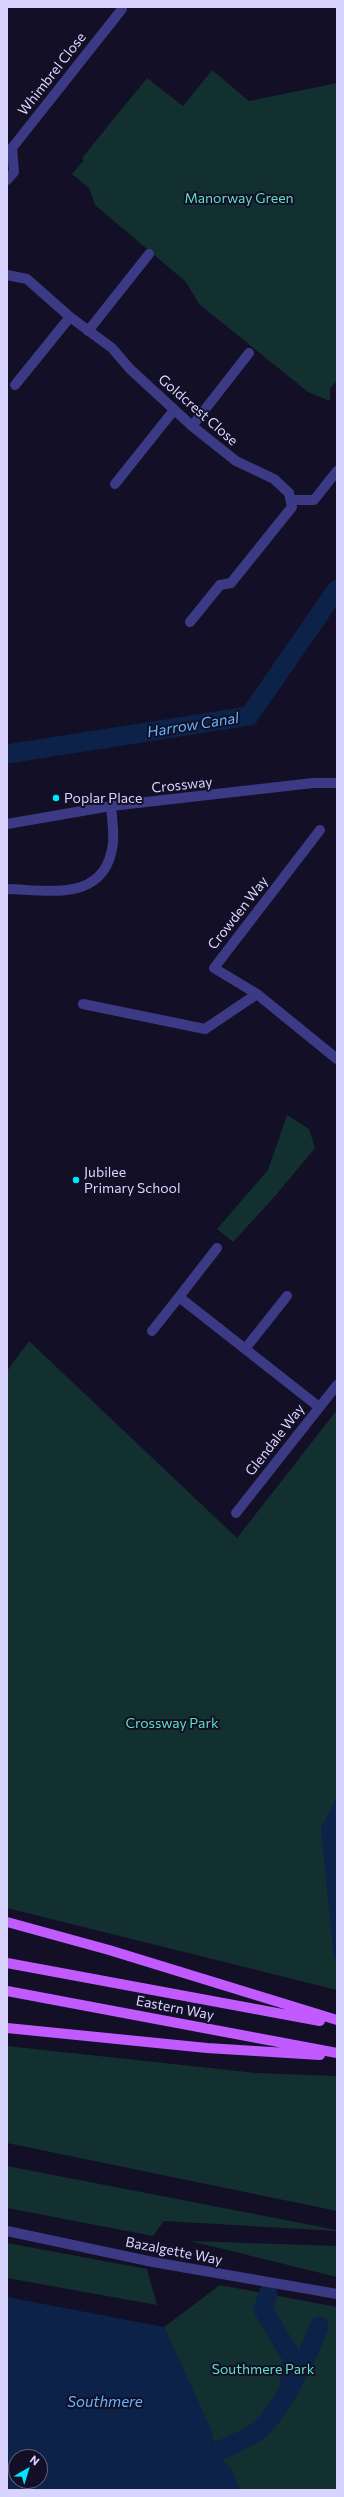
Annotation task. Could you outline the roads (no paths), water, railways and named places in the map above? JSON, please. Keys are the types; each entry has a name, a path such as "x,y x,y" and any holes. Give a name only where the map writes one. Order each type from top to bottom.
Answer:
{"main road":[{"path":"7,1922 109,1950 337,2020"},
{"name":"Eastern Way","path":"7,1963 337,2024"},
{"name":"Eastern Way","path":"7,1991 337,2053"},
{"path":"7,2028 206,2048 337,2056"}],"street":[{"name":"Whimbrel Close","path":"7,180 14,172 12,148 122,9"},
{"path":"88,331 149,254"},
{"name":"Goldcrest Close","path":"7,275 27,279 70,317 112,348 130,369 192,426 236,461 274,479 289,493 291,500"},
{"path":"15,385 70,317"},
{"path":"192,426 249,352"},
{"path":"115,484 174,410"},
{"path":"190,622 220,585 231,583 292,506 291,500 314,500 337,471"},
{"name":"Crossway","path":"7,824 111,806 314,783 337,782"},
{"path":"7,889 72,891 91,884 104,870 113,844 111,806"},
{"name":"Crowden Way","path":"320,830 214,968 257,994 337,1058"},
{"path":"83,1004 205,1029 257,994"},
{"path":"152,1331 217,1248"},
{"path":"245,1349 287,1296"},
{"path":"180,1297 319,1407"},
{"name":"Glendale Way","path":"236,1513 337,1385"},
{"name":"Bazalgette Way","path":"7,2231 153,2262 337,2294"}],"water":[{"path":"337,1796 337,1955 334,1960 321,1828"},
{"name":"Southmere","path":"7,2297 164,2327 211,2429 216,2453 232,2470 240,2490 7,2490"}],"waterway":[{"name":"Harrow Canal","path":"7,754 249,716 337,589"},
{"path":"268,2294 263,2309 292,2358 289,2382"},
{"path":"216,2453 255,2433 267,2422 294,2381 309,2351 319,2326"}],"place":[{"name":"Poplar Place","path":"56,798"},
{"name":"Jubilee Primary School","path":"76,1180"}],"park label":[{"name":"Manorway Green","path":"239,198"},
{"name":"Crossway Park","path":"172,1723"},
{"name":"Southmere Park","path":"263,2369"}]}
